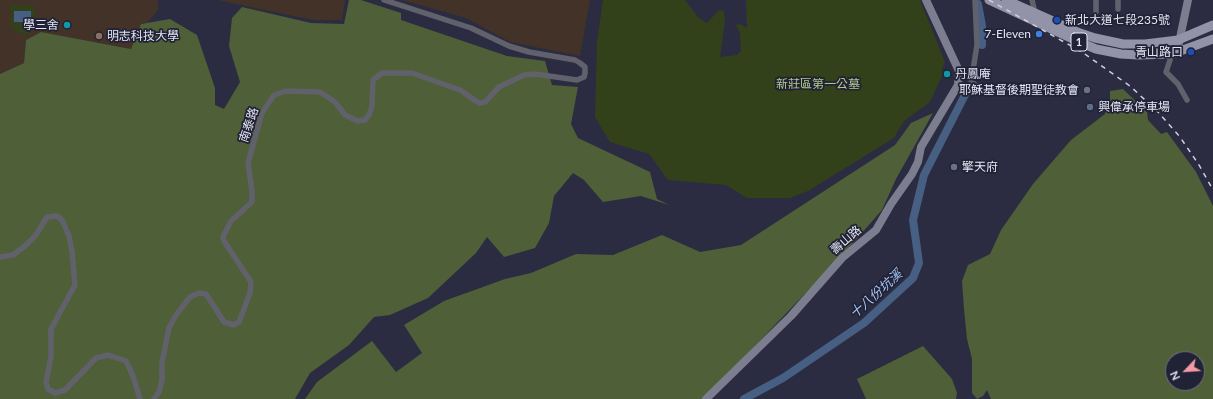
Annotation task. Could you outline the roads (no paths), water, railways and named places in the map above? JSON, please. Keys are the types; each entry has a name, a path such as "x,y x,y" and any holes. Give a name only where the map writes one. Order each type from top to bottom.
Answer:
{"main road":[{"name":"1","path":"989,0 1035,23 1096,49 1138,55 1174,53 1213,39"},
{"name":"1","path":"1006,0 1095,38 1123,44 1144,44 1178,40 1213,26"}],"street":[{"name":"南泰路","path":"154,399 159,392 162,380 162,363 169,328 176,315 190,297 199,293 206,294 224,322 234,325 239,322 250,293 251,282 224,241 223,236 231,221 252,202 248,163 262,113 274,95 286,91 320,92 335,102 345,115 358,121 365,120 369,115 372,106 373,80 382,73 412,74 460,90 479,103 485,102 499,87 524,75 535,74 577,80 584,77 586,73 585,68 575,60 529,52 471,28 384,0"},
{"path":"926,0 959,71 968,77 977,87"},
{"path":"968,77 973,70 977,45 975,0"},
{"path":"1032,0 1035,13 1035,23"},
{"path":"1096,0 1096,12"},
{"path":"1118,0 1118,9"},
{"path":"1187,100 1178,84 1166,72 1178,40 1188,0"},
{"name":"壽山路","path":"707,398 791,316 838,262 876,230 891,204 912,174 918,162 921,147 957,88 959,71"},
{"path":"0,257 13,255 25,246 36,235 47,217 57,216 62,220 69,236 72,250 75,285 51,329 51,357 46,382 48,389 55,393 65,390 96,358 108,355 126,361 133,376 140,399"}],"water":[{"path":"14,11 31,11 31,22 14,22"}],"waterway":[{"name":"十八份坑溪","path":"978,4 982,26 982,45"},
{"name":"十八份坑溪","path":"744,399 783,378 864,323 913,278 919,263 913,220 924,175 969,87"}],"railway":[{"path":"989,0 1082,52 1130,86 1157,111 1180,137 1199,165 1213,190"}],"place":[{"name":"新北大道七段235號","path":"1057,20"},
{"name":"學三舍","path":"67,25"},
{"name":"7-Eleven","path":"1039,34"},
{"name":"明志科技大學","path":"99,36"},
{"name":"青山路口","path":"1191,52"},
{"name":"丹鳳庵","path":"947,74"},
{"name":"耶穌基督後期聖徒教會","path":"1087,90"},
{"name":"興偉承停車場","path":"1090,107"},
{"name":"擎天府","path":"954,167"}],"park label":[{"name":"新莊區第一公墓","path":"818,84"}]}
